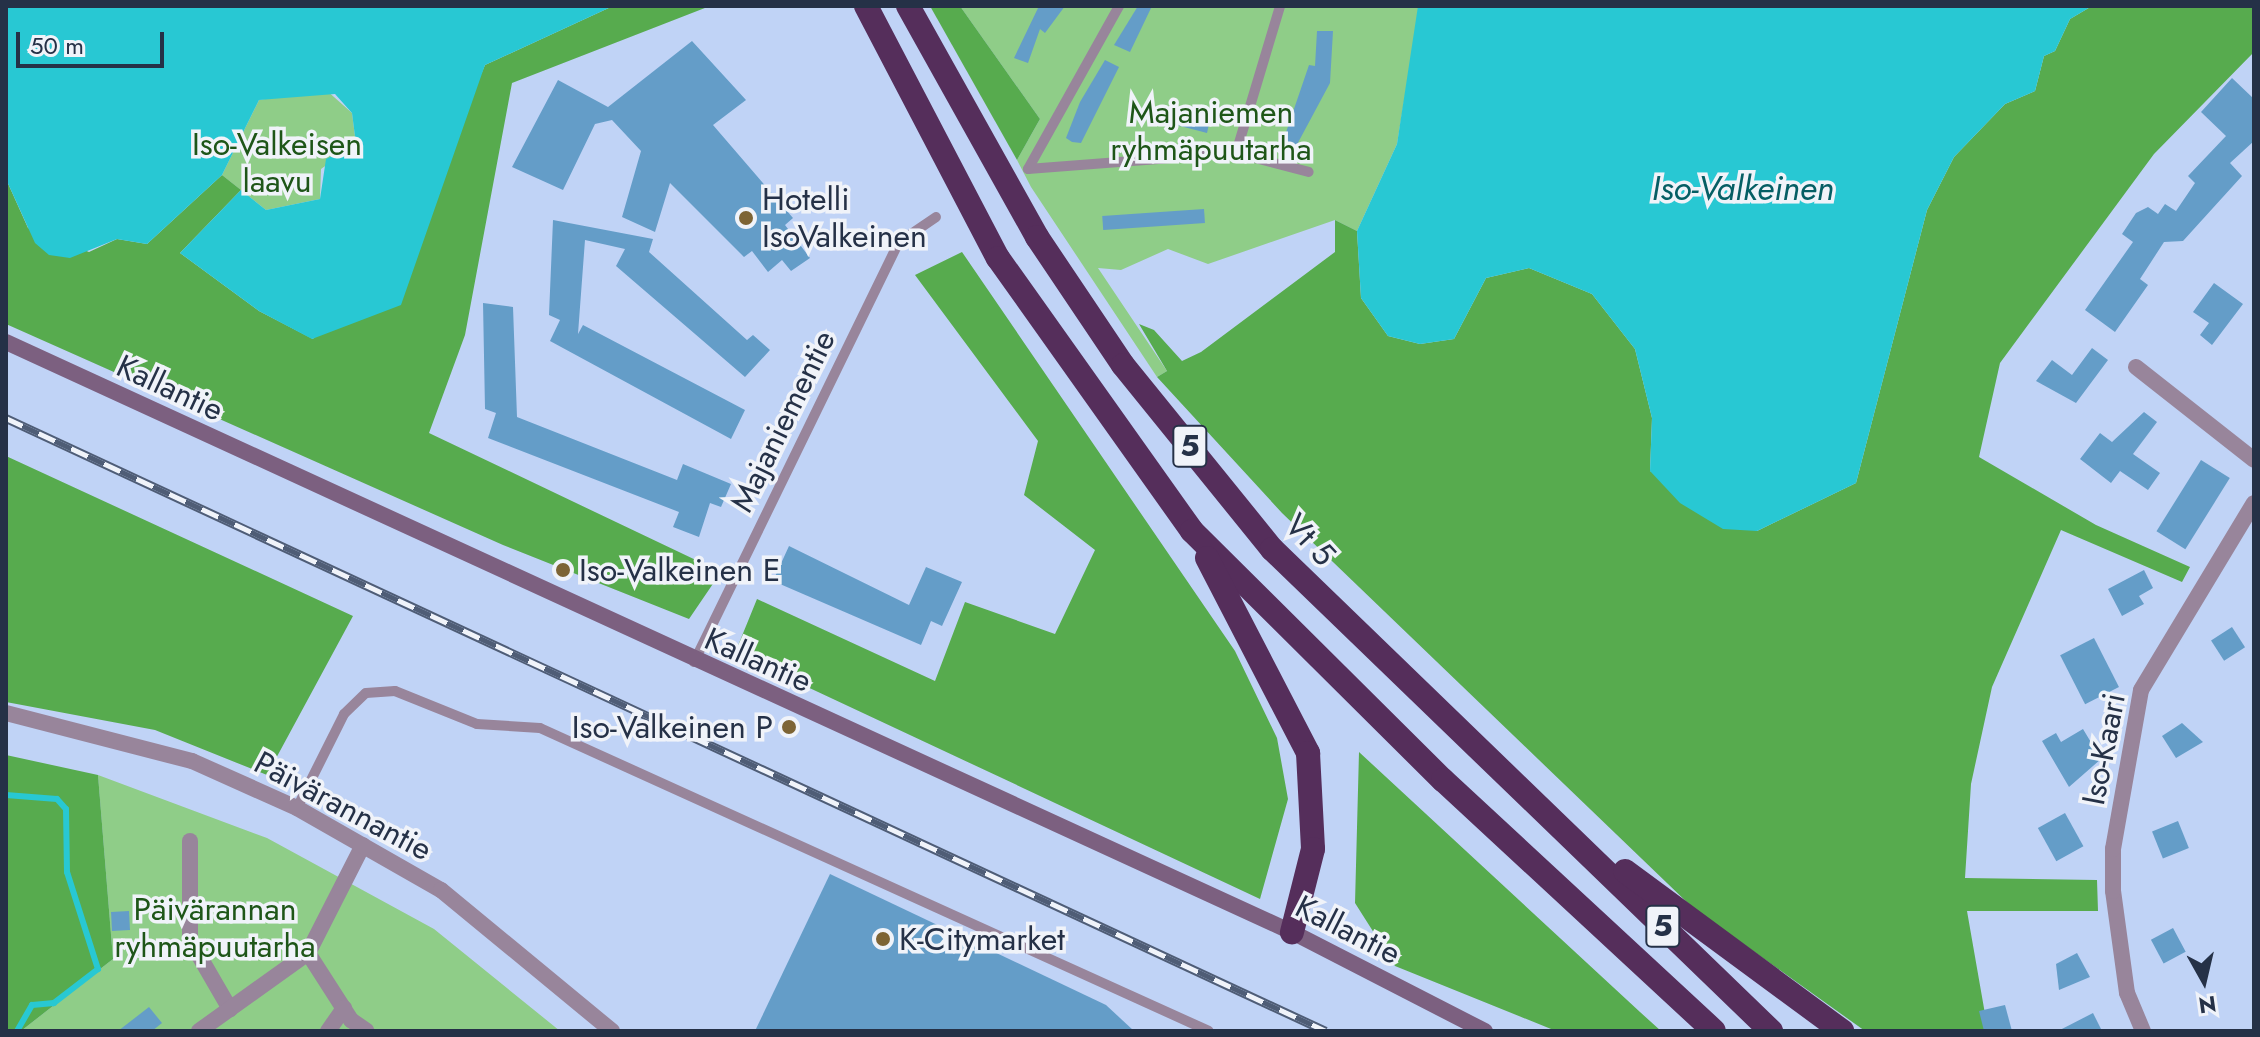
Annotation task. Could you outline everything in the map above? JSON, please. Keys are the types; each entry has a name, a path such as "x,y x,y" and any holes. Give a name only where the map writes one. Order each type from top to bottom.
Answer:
{"highway":[{"name":"5","path":"866,6 998,258 1192,531 1443,780 1714,1031"},
{"name":"Vt 5","path":"908,6 1037,237 1123,365 1272,549 1430,709 1555,820 1771,1031"},
{"path":"1192,531 1308,753 1313,849 1292,932"},
{"path":"1555,820 1842,1031"}],"main road":[{"name":"Kallantie","path":"6,342 694,662 1292,932 1485,1031"}],"street":[{"path":"2136,367 2254,460"},
{"name":"Iso-Kaari","path":"2143,1031 2119,951 2113,849 2141,690 2254,503"},
{"name":"Päivärannantie","path":"6,713 192,761 297,808 441,890 612,1031"},
{"path":"190,841 190,940 230,1009"},
{"path":"199,1031 308,953 363,845"},
{"path":"308,953 344,1008 367,1031"},
{"path":"328,1031 344,1008"}],"lane":[{"path":"1119,6 1028,169 1236,153 1309,172"},
{"path":"1236,153 1280,6"},
{"name":"Majaniementie","path":"694,662 898,243 936,217"},
{"path":"297,808 344,714 366,693 395,691 477,724 540,728 1209,1031"}],"green space":[{"name":"Majaniemen ryhmäpuutarha","path":"960,6 1418,6 1419,10 1397,144 1357,231 1335,220 1208,264 1168,249 1121,270 1098,268 1167,371 1157,377 1031,187 1017,160 1040,119"},
{"name":"Iso-Valkeisen laavu","path":"325,89 352,113 356,144 321,169 320,199 266,210 222,175 259,100"},
{"name":"Päivärannan ryhmäpuutarha","path":"98,775 267,838 434,929 560,1031 21,1031 113,959"}],"shaded area":[{"path":"613,6 710,6 512,83 465,335 429,433 721,572 689,619 503,545 6,324 6,179 28,228 89,252 117,239 147,244 222,175 241,190 180,253 259,311 313,339 471,98 485,65"},
{"path":"930,6 960,6 1040,119 1017,160"},
{"path":"2092,6 2254,6 2254,52 2154,154 2000,363 1979,457 2096,525 2190,567 2182,582 2061,530 1992,687 1971,784 1965,878 2097,880 2098,911 1967,911 1988,1031 1865,1031 1693,908 1282,513 1157,377 1167,371 1139,324 1154,330 1182,361 1201,352 1335,252 1335,220 1357,231 1361,298 1388,336 1420,344 1454,339 1486,278 1529,268 1592,294 1635,349 1652,418 1650,471 1757,531 1856,483 1927,210 1954,157 2005,104 2035,91 2044,56 2055,51 2070,19"},
{"path":"962,252 1235,651 1277,738 1288,799 1260,899 735,653 757,599 935,681 965,602 1055,634 1095,550 1024,495 1038,441 915,275"},
{"path":"6,456 353,616 267,775 155,730 6,702"},
{"path":"1359,752 1661,1031 1556,1031 1395,966 1355,903"},
{"path":"6,755 98,775 113,959 21,1031 6,1031"}],"water":[{"path":"6,6 613,6 485,65 401,305 312,339 259,311 180,253 241,190 266,210 320,199 326,159 356,144 352,113 335,94 259,100 222,175 147,244 117,239 70,258 49,255 35,243 6,179"},
{"name":"Iso-Valkeinen","path":"1418,6 2092,6 2070,19 2055,51 2044,56 2035,91 2005,104 1954,157 1927,210 1856,483 1757,531 1723,529 1680,503 1650,471 1652,418 1635,349 1592,294 1529,268 1486,278 1454,339 1420,344 1388,336 1361,298 1357,231 1397,144"}],"building":[{"path":"1039,6 1065,6 1045,33 1040,29 1028,63 1014,58"},
{"path":"1138,6 1152,6 1130,52 1114,45"},
{"path":"1317,31 1333,31 1330,83 1293,152 1281,147 1309,65 1315,66"},
{"path":"692,41 746,100 713,125 793,218 785,225 810,258 791,271 782,260 768,272 752,251 744,257 670,183 655,232 622,217 641,151 612,120 595,124 563,190 512,167 558,80 608,107"},
{"path":"1105,60 1119,67 1081,143 1072,142 1066,138 1080,102"},
{"path":"2232,78 2254,99 2254,141 2230,163 2242,176 2183,241 2164,242 2140,279 2148,285 2115,332 2085,310 2133,242 2122,234 2136,213 2148,207 2158,214 2165,204 2176,211 2195,183 2188,176 2226,136 2201,112"},
{"path":"1191,110 1211,115 1207,133 1142,116"},
{"path":"1204,209 1205,223 1103,230 1102,216"},
{"path":"553,220 653,239 649,252 747,340 753,335 770,350 745,377 616,266 625,249 585,240 578,334 583,325 745,410 731,439 550,341 560,320 549,315"},
{"path":"2214,283 2243,304 2212,345 2200,335 2209,323 2193,312"},
{"path":"483,303 513,307 517,417 677,480 683,464 731,484 721,507 710,503 699,537 673,527 679,512 488,438 496,413 485,409"},
{"path":"2092,348 2108,360 2076,403 2036,381 2052,360 2072,375"},
{"path":"2144,412 2157,422 2133,454 2160,473 2148,490 2120,471 2111,483 2080,459 2100,433 2112,442"},
{"path":"2201,460 2230,478 2185,549 2156,531"},
{"path":"789,546 909,605 926,567 962,582 942,626 931,621 921,645 773,581"},
{"path":"2144,570 2153,588 2139,596 2144,604 2122,616 2108,589"},
{"path":"2232,627 2245,647 2224,661 2211,641"},
{"path":"2094,638 2119,687 2085,704 2060,655"},
{"path":"2182,723 2203,742 2176,758 2162,736"},
{"path":"2083,729 2101,759 2069,787 2042,741 2056,733 2061,742"},
{"path":"2065,813 2083,846 2056,861 2038,828"},
{"path":"2178,821 2189,848 2163,858 2152,831"},
{"name":"K-Citymarket","path":"830,874 1106,1005 1134,1031 755,1031"},
{"path":"129,911 130,930 112,931 111,912"},
{"path":"2173,928 2186,952 2164,964 2151,940"},
{"path":"2077,953 2090,977 2059,990 2056,964"},
{"path":"2005,1005 2012,1031 1984,1031 1979,1011"},
{"path":"149,1007 162,1023 152,1031 118,1031"},
{"path":"2093,1013 2102,1031 2058,1031"}],"waterway":[{"path":"6,795 57,799 66,809 67,872 98,969 54,1003 32,1005 17,1031"}],"railway":[{"path":"6,418 1326,1031"}],"place":[{"name":"Hotelli IsoValkeinen","path":"746,218"},
{"name":"Iso-Valkeinen E","path":"563,570"},
{"name":"Iso-Valkeinen P","path":"789,727"},
{"name":"K-Citymarket","path":"883,939"}]}
